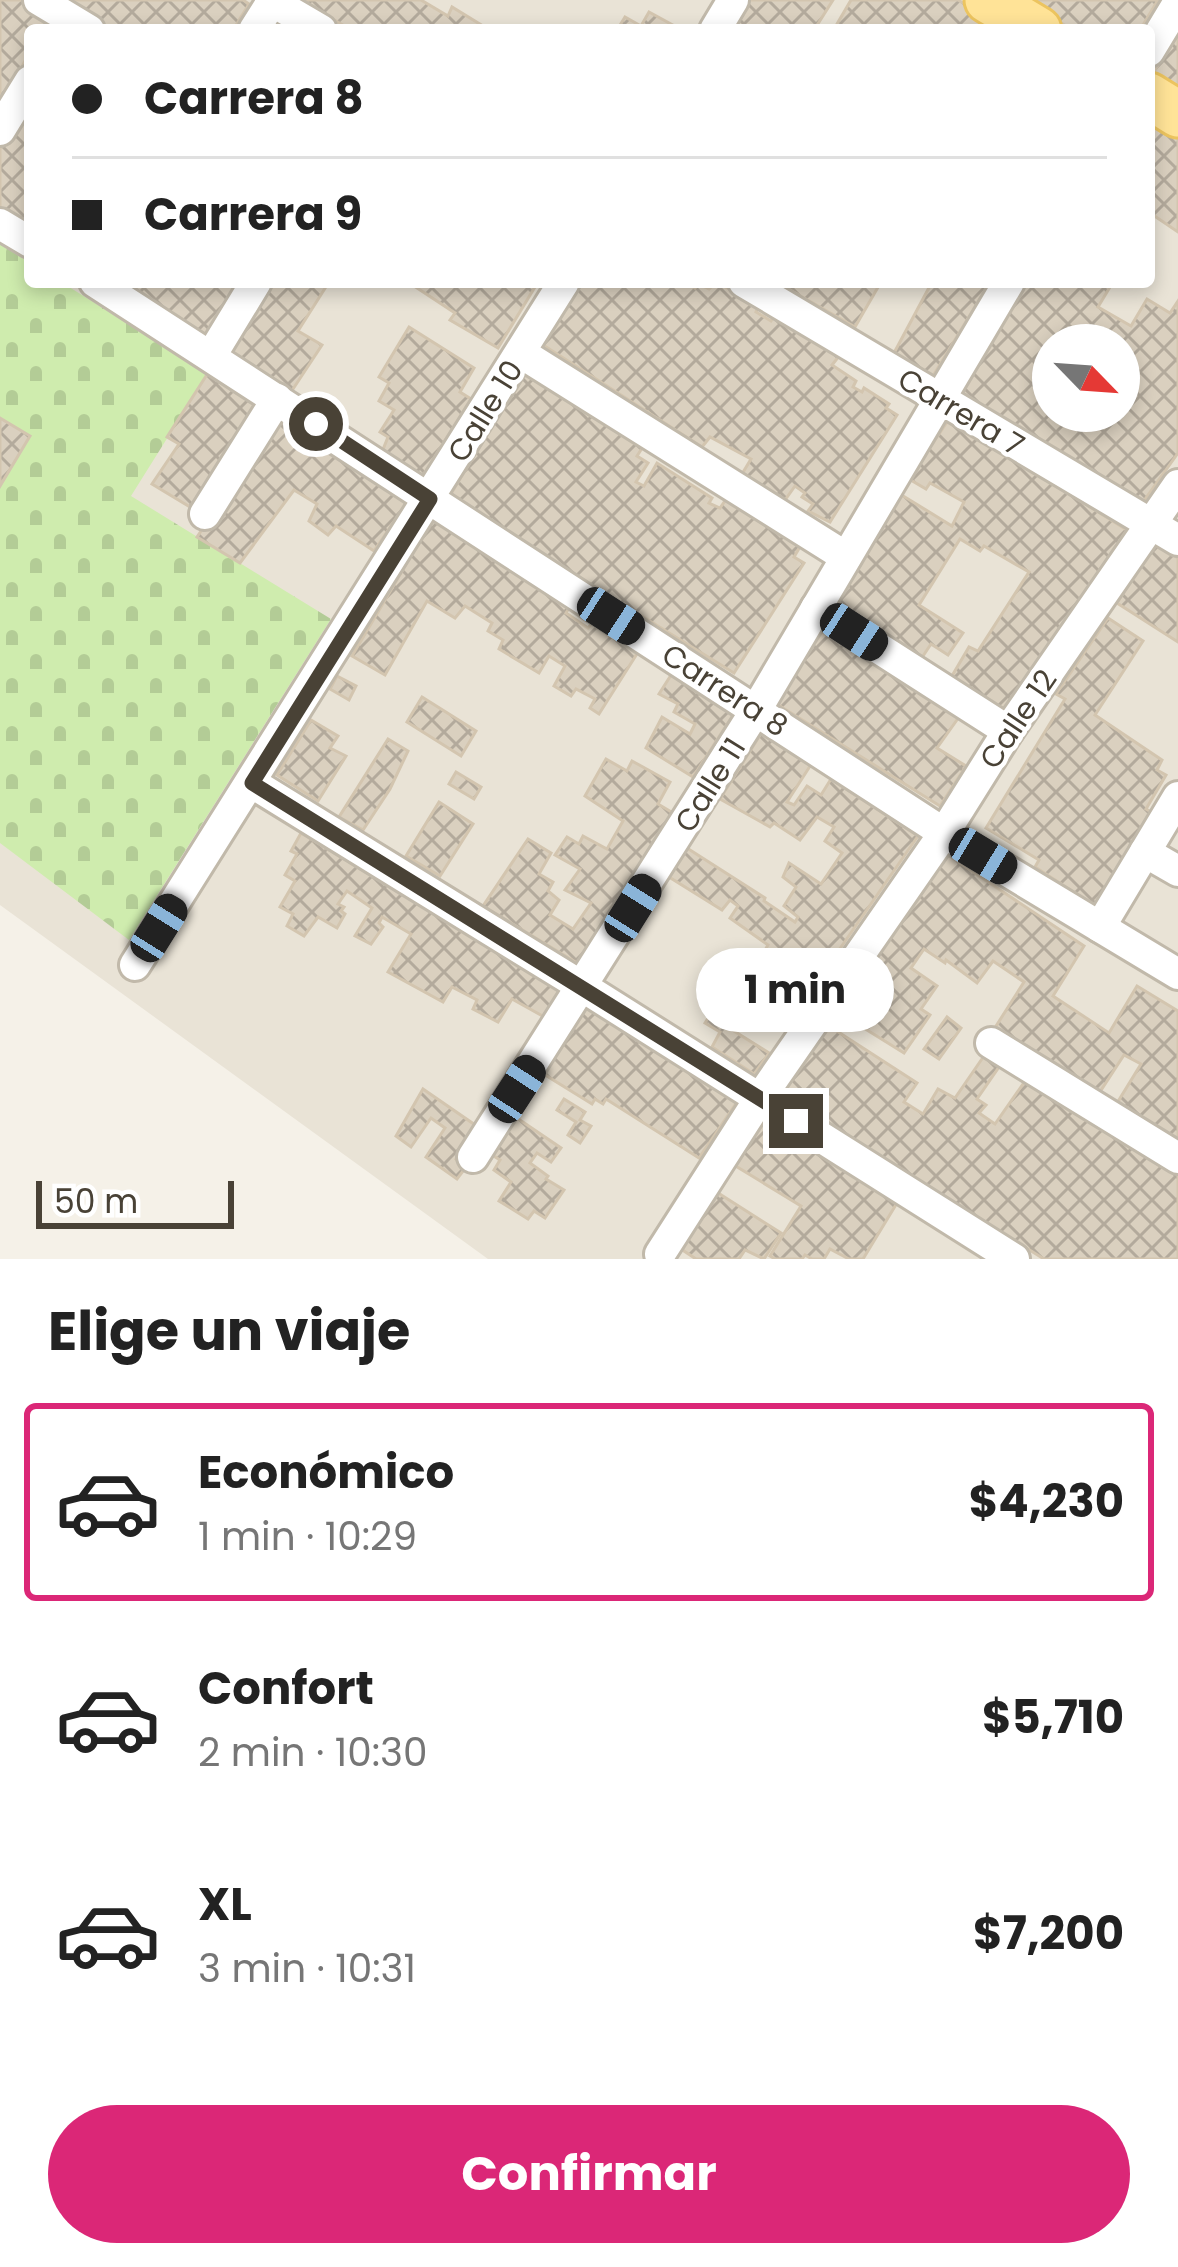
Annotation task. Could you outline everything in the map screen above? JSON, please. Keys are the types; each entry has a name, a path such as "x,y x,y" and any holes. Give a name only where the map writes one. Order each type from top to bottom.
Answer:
{"main road":[{"path":"988,0 1028,24"}],"street":[{"path":"39,0 78,24"},
{"path":"272,0 311,24"},
{"path":"1155,41 1178,2"},
{"path":"0,130 24,91"},
{"name":"Carrera 8","path":"106,288 944,833 1178,974"},
{"path":"211,356 252,288"},
{"name":"Calle 10","path":"135,965 560,288"},
{"name":"Carrera 7","path":"754,288 1178,541"},
{"name":"Calle 11","path":"473,1157 756,710 1005,288"},
{"path":"521,353 846,557"},
{"path":"205,514 278,399"},
{"name":"Calle 12","path":"660,1254 760,1098 1178,485"},
{"path":"816,608 1008,731"},
{"path":"252,783 1014,1259"},
{"path":"1100,927 1178,797"},
{"path":"1145,852 1178,871"},
{"path":"991,1043 1178,1158"}],"shaded area":[{"path":"0,0 1178,0 1178,1259 488,1259 0,905"}],"green space":[{"path":"0,244 24,259 24,288 71,288 208,373 131,496 331,619 129,940 0,843"}],"building":[{"path":"0,0 23,0 62,24 24,24 24,63 0,108"},
{"path":"54,0 243,0 249,4 237,24 94,24"},
{"path":"301,0 421,0 448,16 452,7 480,24 341,24"},
{"path":"750,0 833,0 818,24 736,24"},
{"path":"851,0 958,0 998,24 837,24"},
{"path":"1022,0 1158,0 1144,24 1063,24"},
{"path":"649,12 671,24 642,24"},
{"path":"1178,31 1178,93 1155,79 1155,70"},
{"path":"1155,117 1178,130 1178,232 1155,216"},
{"path":"24,118 24,225 0,211 0,149 4,141 8,143"},
{"path":"128,288 239,288 207,339 162,311 163,307"},
{"path":"263,288 325,288 298,331 322,345 291,392 225,351"},
{"path":"417,288 534,288 498,348 450,320 455,313"},
{"path":"577,288 728,288 759,306 756,312 771,321 775,315 840,355 832,365 856,381 853,387 862,392 864,388 897,415 830,522 808,511 813,504 795,486 785,500 742,474 751,459 710,437 702,447 543,345"},
{"path":"787,288 878,288 855,327"},
{"path":"929,288 986,288 933,376 894,353"},
{"path":"1023,288 1109,288 1098,307 1128,324 1032,324 1032,432 1140,432 1140,324 1132,324 1147,299 1170,313 1178,301 1178,453 1143,502 960,393"},
{"path":"409,327 474,368 460,392 471,399 422,477 382,452 388,437 380,432 394,410 379,401 389,383 379,377"},
{"path":"527,369 646,442 637,456 648,463 636,482 644,486 657,463 712,498 709,503 720,508 729,495 804,540 794,557 804,563 734,673 449,497"},
{"path":"208,373 259,404 190,507 152,484 179,444 167,437"},
{"path":"279,417 410,498 374,551 336,526 328,535 309,521 317,504 294,490 240,563 197,537"},
{"path":"0,418 30,436 0,486"},
{"path":"949,419 1127,530 1001,715 949,681 969,647 978,651 1029,572 984,546 980,551 960,539 919,605 963,633 948,655 931,644 919,662 834,609 900,494 952,526 964,502 930,483 926,489 909,479"},
{"path":"434,517 571,605 566,613 588,628 593,622 640,649 599,714 590,708 595,699 576,689 571,696 554,686 565,666 549,656 539,673 499,649 503,640 488,631 492,623 465,606 455,618 427,601 385,675 352,656"},
{"path":"1155,544 1178,558 1178,642 1117,603"},
{"path":"1108,618 1143,641 1095,715 1162,760 1157,770 1166,775 1146,809 1156,815 1097,907 1035,867 1039,860 986,828 1065,699 1056,694"},
{"path":"828,623 964,710 937,748 966,766 940,806 775,703"},
{"path":"673,672 735,712 693,777 646,748 662,717 690,734 695,724 674,712 678,704 659,694"},
{"path":"337,676 356,686 349,700 330,689"},
{"path":"422,697 476,731 461,756 407,722"},
{"path":"311,720 338,736 330,748 346,756 318,801 277,775"},
{"path":"762,732 812,763 787,802 794,805 807,786 821,795 831,779 918,836 805,999 755,967 768,945 730,918 738,906 730,900 722,910 669,877 687,848 795,922 798,917 784,906 796,887 783,877 789,863 821,884 842,853 825,841 834,827 817,817 800,840 720,799"},
{"path":"388,739 408,751 363,830 339,817"},
{"path":"606,759 627,771 632,761 670,782 658,804 673,813 582,966 483,906 528,839 551,853 539,874 553,882 548,891 559,900 550,915 573,929 591,903 565,890 580,869 555,855 567,837 579,844 583,836 607,849 623,821 585,796"},
{"path":"456,772 481,787 474,799 449,784"},
{"path":"439,802 473,824 440,876 406,856"},
{"path":"301,833 564,992 548,1019 512,999 498,1022 473,1009 477,1000 452,987 443,1002 388,972 411,934 382,917 383,927 371,944 355,936 372,908 347,891 338,904 345,914 337,928 318,917 304,936 287,926 293,914 280,907 295,881 285,875 297,854 291,851"},
{"path":"945,853 1084,946 1053,996 1109,1033 1137,986 1178,1011 1178,1148 1114,1108 1141,1064 1124,1055 1096,1098 991,1034 1024,982 993,961 977,983 924,949 911,968 937,986 921,1009 930,1015 904,1053 846,1017 861,990 855,987"},
{"path":"723,995 736,1004 743,995 752,1002 734,1031 769,1053 754,1074 712,1047 720,1032 705,1023"},
{"path":"586,1005 737,1102 699,1158 606,1099 603,1104 595,1099 592,1104 542,1073"},
{"path":"947,1017 961,1028 939,1059 924,1049"},
{"path":"829,1026 917,1083 904,1102 923,1114 938,1089 955,1098 986,1053 1001,1064 977,1099 986,1105 979,1113 995,1124 1030,1074 1178,1166 1178,1259 1044,1259 780,1095"},
{"path":"423,1089 478,1127 456,1159 467,1166 457,1179 426,1157 445,1128 431,1118 411,1147 396,1136"},
{"path":"564,1099 585,1112 580,1120 591,1126 580,1143 568,1135 576,1122 557,1110"},
{"path":"514,1116 561,1148 551,1162 537,1153 530,1163 564,1190 545,1218 534,1211 528,1219 499,1201 511,1182 494,1170 500,1160 489,1153"},
{"path":"766,1119 897,1203 863,1259 849,1259 830,1249 824,1259 770,1256 801,1206 734,1165"},
{"path":"715,1191 781,1233 764,1259 745,1250 739,1259 696,1259 678,1247"}],"route":[{"path":"316,424 430,499 252,783 796,1121"}]}
